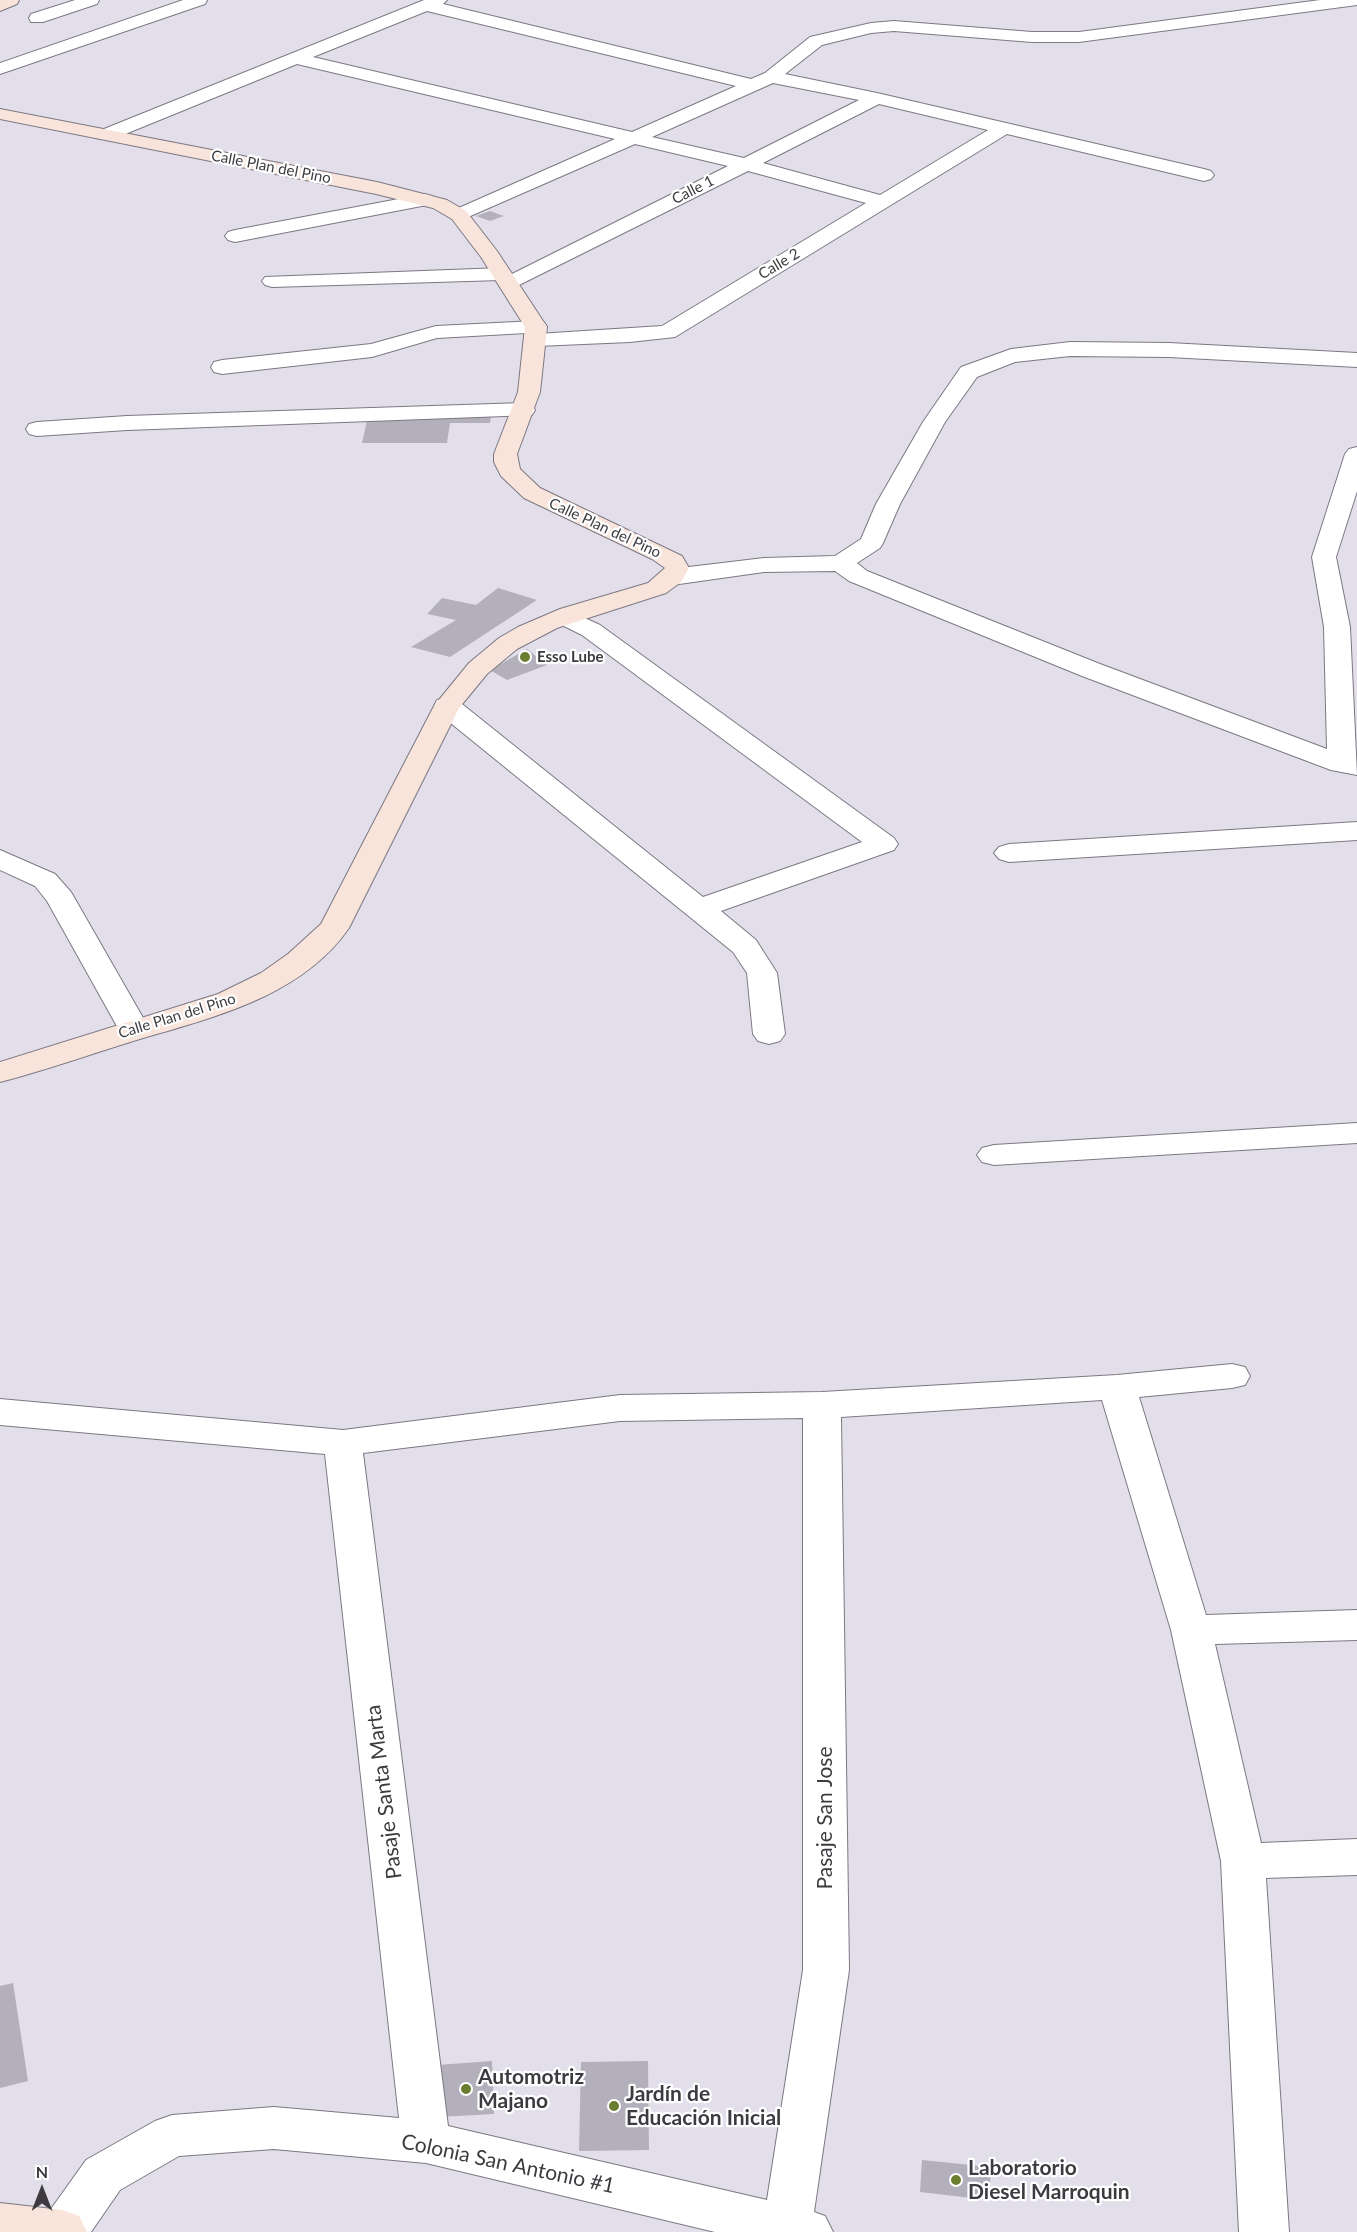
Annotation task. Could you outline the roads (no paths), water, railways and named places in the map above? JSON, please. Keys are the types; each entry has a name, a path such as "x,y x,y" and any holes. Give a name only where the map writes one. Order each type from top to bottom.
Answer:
{"street":[{"path":"0,6 11,0"},
{"path":"37,18 91,0"},
{"path":"0,69 199,0"},
{"path":"459,215 771,77 816,41 871,28 894,26 981,34 1079,37 1357,0"},
{"path":"106,135 432,3 753,85"},
{"path":"294,58 745,164 882,201"},
{"path":"771,77 877,98 1204,175"},
{"name":"Calle 1","path":"506,279 877,98"},
{"name":"Calle Plan del Pino","path":"0,114 222,157 425,200 440,204 459,215 506,279 536,334 524,410 508,441 507,468 518,482 532,493 603,525 673,561 677,568 672,577 657,588 565,617 530,631 490,657 470,676 447,706 334,928 322,941 286,970 250,993 0,1072"},
{"name":"Calle 2","path":"222,367 372,350 436,332 630,336 667,332 1002,129"},
{"path":"235,236 425,200"},
{"path":"272,281 506,279"},
{"path":"672,577 764,566 841,563 871,543 888,504 934,422 969,372 1011,356 1070,349 1158,350 1357,360"},
{"path":"37,429 127,423 524,410"},
{"path":"841,563 858,576 1091,670 1349,765 1337,627 1323,556 1357,454"},
{"path":"565,617 591,630 884,844 699,909"},
{"path":"447,706 745,946 762,972 769,1034"},
{"path":"1009,853 1357,831"},
{"path":"0,859 45,880 60,898 134,1030"},
{"path":"994,1155 1357,1133"},
{"path":"0,1412 343,1443 620,1408 822,1405 1117,1387 1232,1376"},
{"path":"1117,1387 1191,1630 1243,1861 1264,2232"},
{"name":"Pasaje San Jose","path":"798,2230 826,1970 822,1405"},
{"name":"Pasaje Santa Marta","path":"343,1443 426,2142"},
{"path":"1191,1630 1357,1625"},
{"path":"1243,1861 1357,1857"},
{"name":"Colonia San Antonio #1","path":"63,2232 103,2175 172,2136 273,2128 426,2142 798,2230"},
{"path":"0,2225 63,2232"}],"place":[{"name":"Esso Lube","path":"525,657"},
{"name":"Automotriz Majano","path":"466,2089"},
{"name":"Jardín de Educación Inicial","path":"614,2106"},
{"name":"Laboratorio Diesel Marroquin","path":"956,2180"}]}
